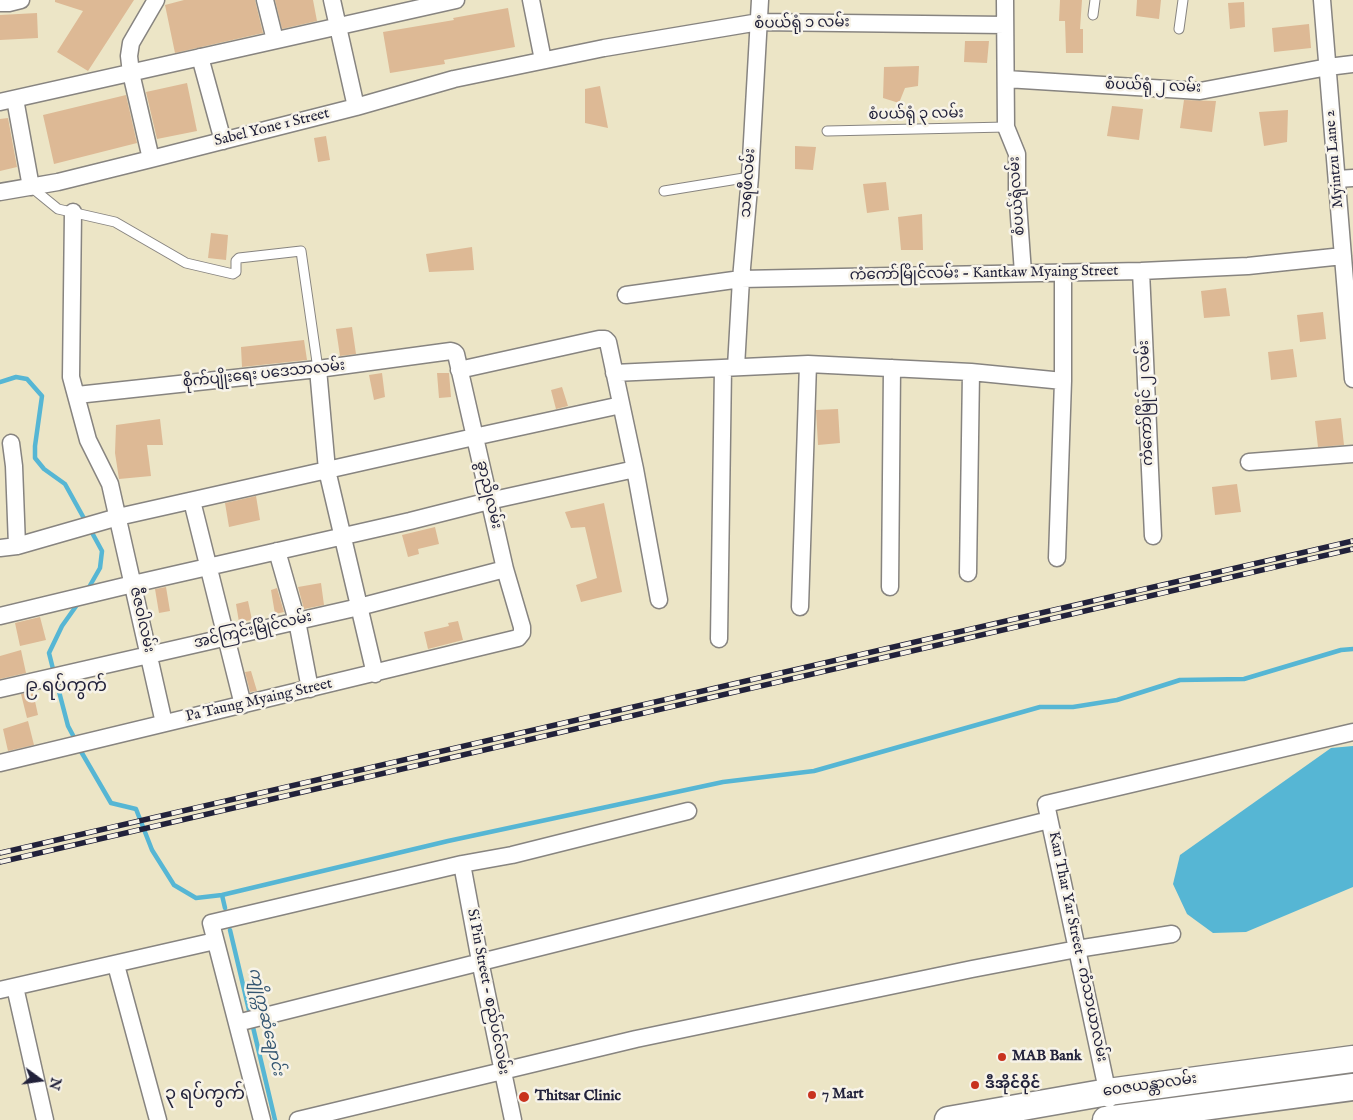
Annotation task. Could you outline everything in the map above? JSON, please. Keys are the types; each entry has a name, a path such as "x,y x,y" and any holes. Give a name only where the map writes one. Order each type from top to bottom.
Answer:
{"main road":[{"name":"ဝေဇယန္တာလမ်း","path":"948,1120 1108,1092 1353,1060"},
{"name":"ဝေဇယန္တာလမ်း","path":"1109,1119 1353,1087"}],"street":[{"path":"0,3 21,0"},
{"path":"151,159 131,73 129,56 131,43 156,0"},
{"path":"266,0 275,40"},
{"path":"332,0 356,107"},
{"path":"31,187 8,100 456,0"},
{"path":"531,0 543,60"},
{"name":"သရဖီလမ်း","path":"719,639 730,367 741,279 750,177 760,0"},
{"name":"စံပယ်ရုံလမ်း","path":"1005,0 1006,127 1017,154 1017,189 1023,273"},
{"name":"Myintzu Lane 2","path":"1322,0 1328,67 1345,178 1343,256 1350,294 1353,379"},
{"name":"စံပယ်ရုံ ၁ လမ်း","path":"543,60 759,22 1005,25"},
{"path":"200,57 223,140"},
{"name":"Sabel Yone 1 Street","path":"0,192 58,182 356,107 454,79 543,60"},
{"name":"စံပယ်ရုံ ၂ လမ်း","path":"1006,79 1200,91 1353,64"},
{"name":"ဇီဇဝါလမ်း","path":"73,212 71,377 88,440 110,484 164,723"},
{"name":"ကံကော်မြိုင်လမ်း - Kantkaw Myaing Street","path":"626,295 741,279 1141,271 1248,266 1343,256"},
{"name":"ကံကော်မြိုင် ၂ လမ်း","path":"1141,271 1153,536"},
{"path":"1057,558 1063,381 1063,273"},
{"path":"460,370 599,339 605,339 608,342 635,469 659,600"},
{"name":"စိုက်ပျိုးရေး ပဒေသာလမ်း","path":"76,395 318,369 451,351"},
{"name":"ခွာညိုလမ်း","path":"451,351 456,354 505,569 522,627 522,634 518,638"},
{"path":"614,373 808,364 971,372 1063,381"},
{"path":"800,607 808,364"},
{"path":"890,587 892,368"},
{"path":"318,369 328,470 375,674"},
{"path":"968,573 971,372"},
{"path":"0,548 17,546 118,517 621,405"},
{"path":"11,443 14,466 17,546"},
{"path":"1249,462 1353,454"},
{"path":"0,616 489,501 635,469"},
{"path":"192,501 242,705"},
{"path":"277,552 297,621 310,689"},
{"name":"အင်ကြင်းမြိုင်လမ်း","path":"0,689 359,607 505,569"},
{"name":"Pa Taung Myaing Street","path":"0,763 518,638"},
{"path":"237,1022 480,961 1353,732"},
{"path":"262,1120 211,923 462,864 512,855 688,811"},
{"name":"Kan Thar Yar Street - ကံသာယာလမ်း","path":"1047,812 1108,1092 1109,1119"},
{"name":"Si Pin Street - စည်ပင်လမ်း","path":"462,864 513,1120"},
{"path":"298,1120 636,1039 1077,949 1172,934"},
{"path":"45,1120 7,989 215,942"},
{"path":"116,965 158,1120"}],"lane":[{"path":"1093,15 1095,0"},
{"path":"1179,29 1183,0"},
{"name":"စံပယ်ရုံ ၃ လမ်း","path":"827,131 1006,127"},
{"path":"664,191 750,177"},
{"path":"31,187 58,209 115,222 186,263 233,274 236,272 236,261 240,258 301,252 318,369"}],"water":[{"path":"1353,746 1353,887 1246,932 1213,933 1187,914 1173,884 1180,855 1331,748"}],"building":[{"path":"55,0 134,0 88,71 57,52 83,11 55,2"},
{"path":"184,0 255,0 263,33 175,53 165,5"},
{"path":"275,0 313,0 317,21 282,29"},
{"path":"1060,0 1082,0 1080,29 1083,29 1083,53 1066,53 1065,21 1059,21"},
{"path":"1137,0 1161,0 1159,19 1136,16"},
{"path":"1244,2 1245,27 1230,29 1228,3"},
{"path":"508,8 515,47 444,60 445,64 390,73 383,32 454,20 453,18"},
{"path":"37,13 38,38 0,40 0,15"},
{"path":"1309,24 1311,48 1274,52 1272,28"},
{"path":"965,41 989,41 987,63 964,62"},
{"path":"919,66 918,86 905,88 899,103 883,98 884,67"},
{"path":"187,83 197,131 157,139 146,92"},
{"path":"600,86 608,128 585,123 585,89"},
{"path":"126,95 137,143 54,164 43,115"},
{"path":"1184,100 1216,101 1212,132 1180,128"},
{"path":"1112,106 1143,109 1139,140 1107,136"},
{"path":"1288,110 1287,142 1264,146 1259,112"},
{"path":"8,118 17,167 0,171 0,119"},
{"path":"326,136 330,160 318,162 314,138"},
{"path":"795,146 816,147 813,170 795,169"},
{"path":"886,182 889,210 867,213 863,184"},
{"path":"922,214 923,250 901,250 898,217"},
{"path":"211,233 228,235 226,260 208,258"},
{"path":"472,247 474,270 429,272 426,254"},
{"path":"1226,288 1230,316 1204,318 1201,291"},
{"path":"1323,312 1326,339 1300,342 1297,315"},
{"path":"352,327 356,354 340,356 336,329"},
{"path":"304,340 307,360 242,367 241,347"},
{"path":"1293,349 1297,377 1271,380 1268,352"},
{"path":"382,373 385,397 374,400 369,375"},
{"path":"437,373 449,373 451,397 439,398"},
{"path":"562,387 568,406 556,409 551,390"},
{"path":"838,409 840,443 818,445 816,410"},
{"path":"1341,418 1344,445 1318,447 1315,421"},
{"path":"160,419 163,445 147,445 151,476 119,479 115,453 116,425"},
{"path":"1237,484 1241,512 1215,515 1212,487"},
{"path":"256,496 260,520 229,527 225,503"},
{"path":"604,503 622,592 581,602 576,585 597,578 585,527 571,528 565,512"},
{"path":"435,527 439,544 418,549 419,554 408,557 402,535"},
{"path":"321,583 324,605 304,609 298,587"},
{"path":"166,587 170,611 159,613 155,589"},
{"path":"277,588 284,612 275,614 271,590"},
{"path":"248,601 252,620 239,622 236,604"},
{"path":"40,617 46,640 20,646 15,623"},
{"path":"458,621 463,640 428,649 424,632 449,626 448,623"},
{"path":"21,650 26,673 0,679 0,656"},
{"path":"251,671 257,691 250,692 245,672"},
{"path":"33,692 38,715 27,718 21,694"},
{"path":"28,721 34,745 8,751 3,729"}],"waterway":[{"path":"0,382 16,377 27,379 42,396 35,458 44,469 65,484 86,522"},
{"path":"88,589 100,568 102,551 90,529"},
{"path":"54,673 49,653 62,626 79,602"},
{"path":"79,748 111,803 136,809 152,850 174,885 196,898 222,895 448,841 723,782 814,771 1040,707 1073,707 1117,700 1180,680 1244,679 1341,650 1353,649"},
{"path":"56,680 68,726 76,741"},
{"name":"ကျိုက္ကဆံချောင်း","path":"222,895 225,908"},
{"name":"ကျိုက္ကဆံချောင်း","path":"230,930 275,1120"}],"railway":[{"path":"0,853 1353,541"},
{"path":"0,862 1353,549"}],"place":[{"name":"MAB Bank","path":"1002,1057"},
{"name":"ဒီအိုင်ဝိုင်","path":"975,1085"},
{"name":"7 Mart","path":"812,1095"},
{"name":"Thitsar Clinic","path":"524,1097"}],"district":[{"name":"၉ ရပ်ကွက်","path":"66,687"},
{"name":"၃ ရပ်ကွက်","path":"205,1095"}]}
